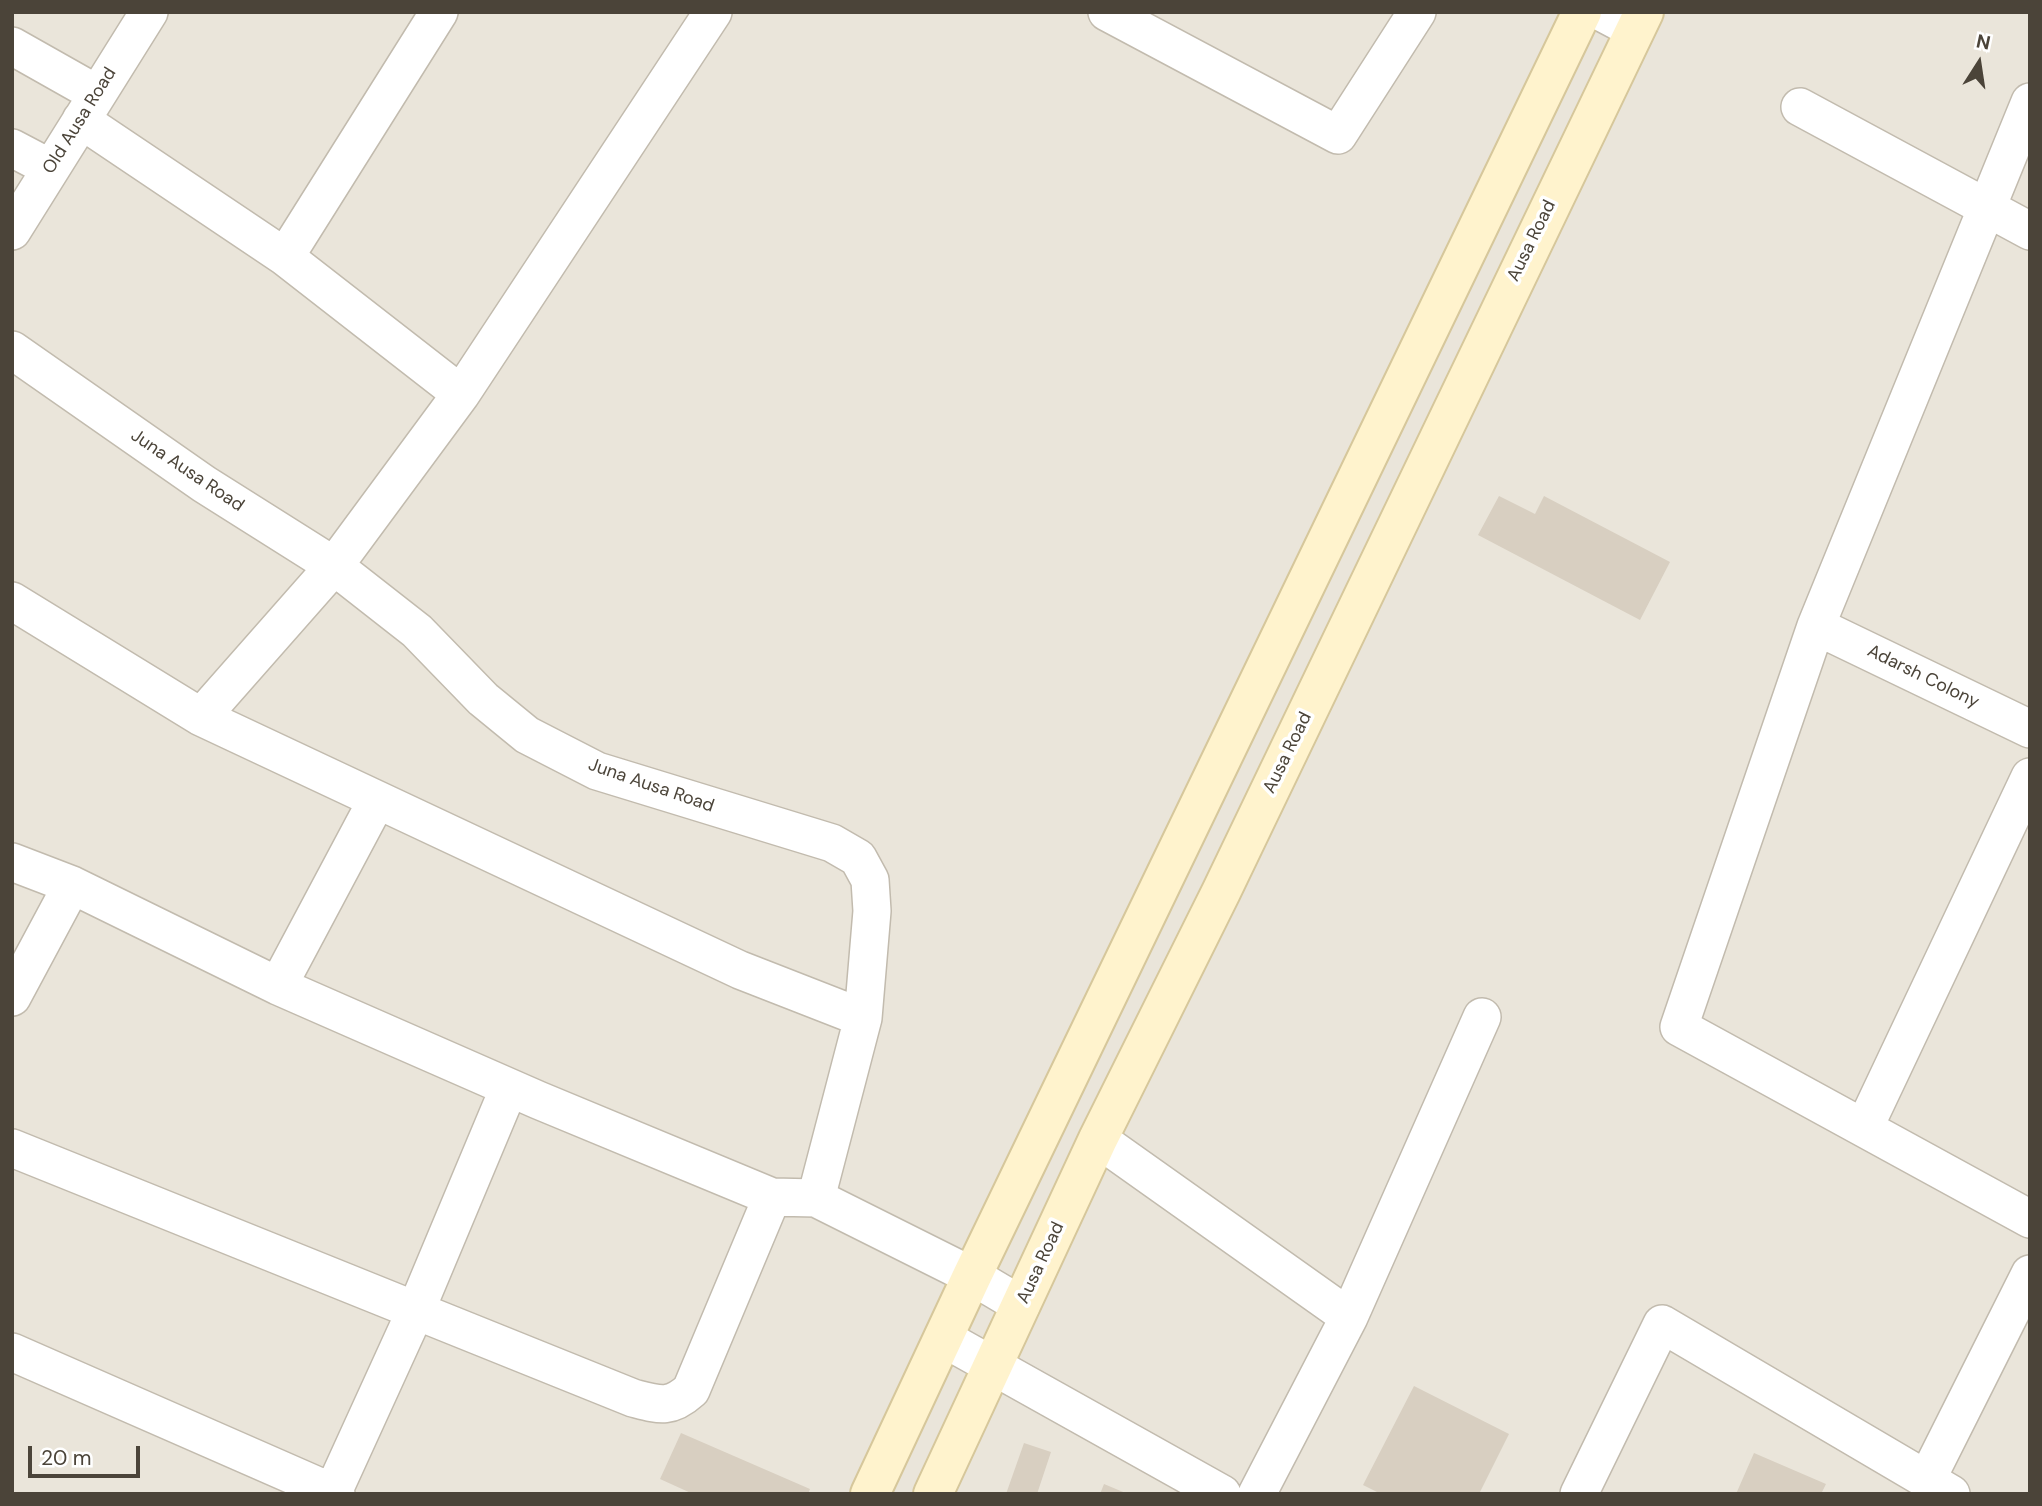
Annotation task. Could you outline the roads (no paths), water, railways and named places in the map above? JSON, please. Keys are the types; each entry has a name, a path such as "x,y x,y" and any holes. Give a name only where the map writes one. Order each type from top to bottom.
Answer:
{"main road":[{"path":"870,1494 972,1276 1582,12"},
{"name":"Ausa Road","path":"933,1494 1098,1139 1221,892 1640,21"}],"street":[{"name":"Old Ausa Road","path":"12,231 149,12"},
{"path":"285,257 439,12"},
{"path":"201,718 334,566 461,394 713,12"},
{"path":"1118,15 1338,135 1417,12"},
{"path":"1601,12 1640,21"},
{"path":"12,46 461,394"},
{"path":"2030,102 1816,625 1679,1027 2030,1219"},
{"path":"1800,107 2030,231"},
{"path":"12,148 50,169"},
{"name":"Juna Ausa Road","path":"12,350 204,484 334,566 417,631 483,699 527,735 597,771 832,843 858,858 870,880 872,911 863,1018 816,1198"},
{"path":"12,601 201,718 740,970 863,1018"},
{"name":"Adarsh Colony","path":"1816,625 2030,729"},
{"path":"1864,1128 2030,778"},
{"path":"278,986 377,800"},
{"path":"12,862 72,885 278,986 509,1088 772,1196 816,1198 972,1276 1021,1305"},
{"path":"12,998 72,885"},
{"path":"1257,1494 1349,1317 1482,1017"},
{"path":"12,1352 335,1493 416,1310 509,1088"},
{"path":"1098,1139 1349,1317"},
{"path":"12,1148 633,1398 657,1404 676,1403 691,1390 772,1196"},
{"path":"1579,1494 1662,1324 1939,1487 2030,1274"},
{"path":"943,1338 1222,1494"}]}
